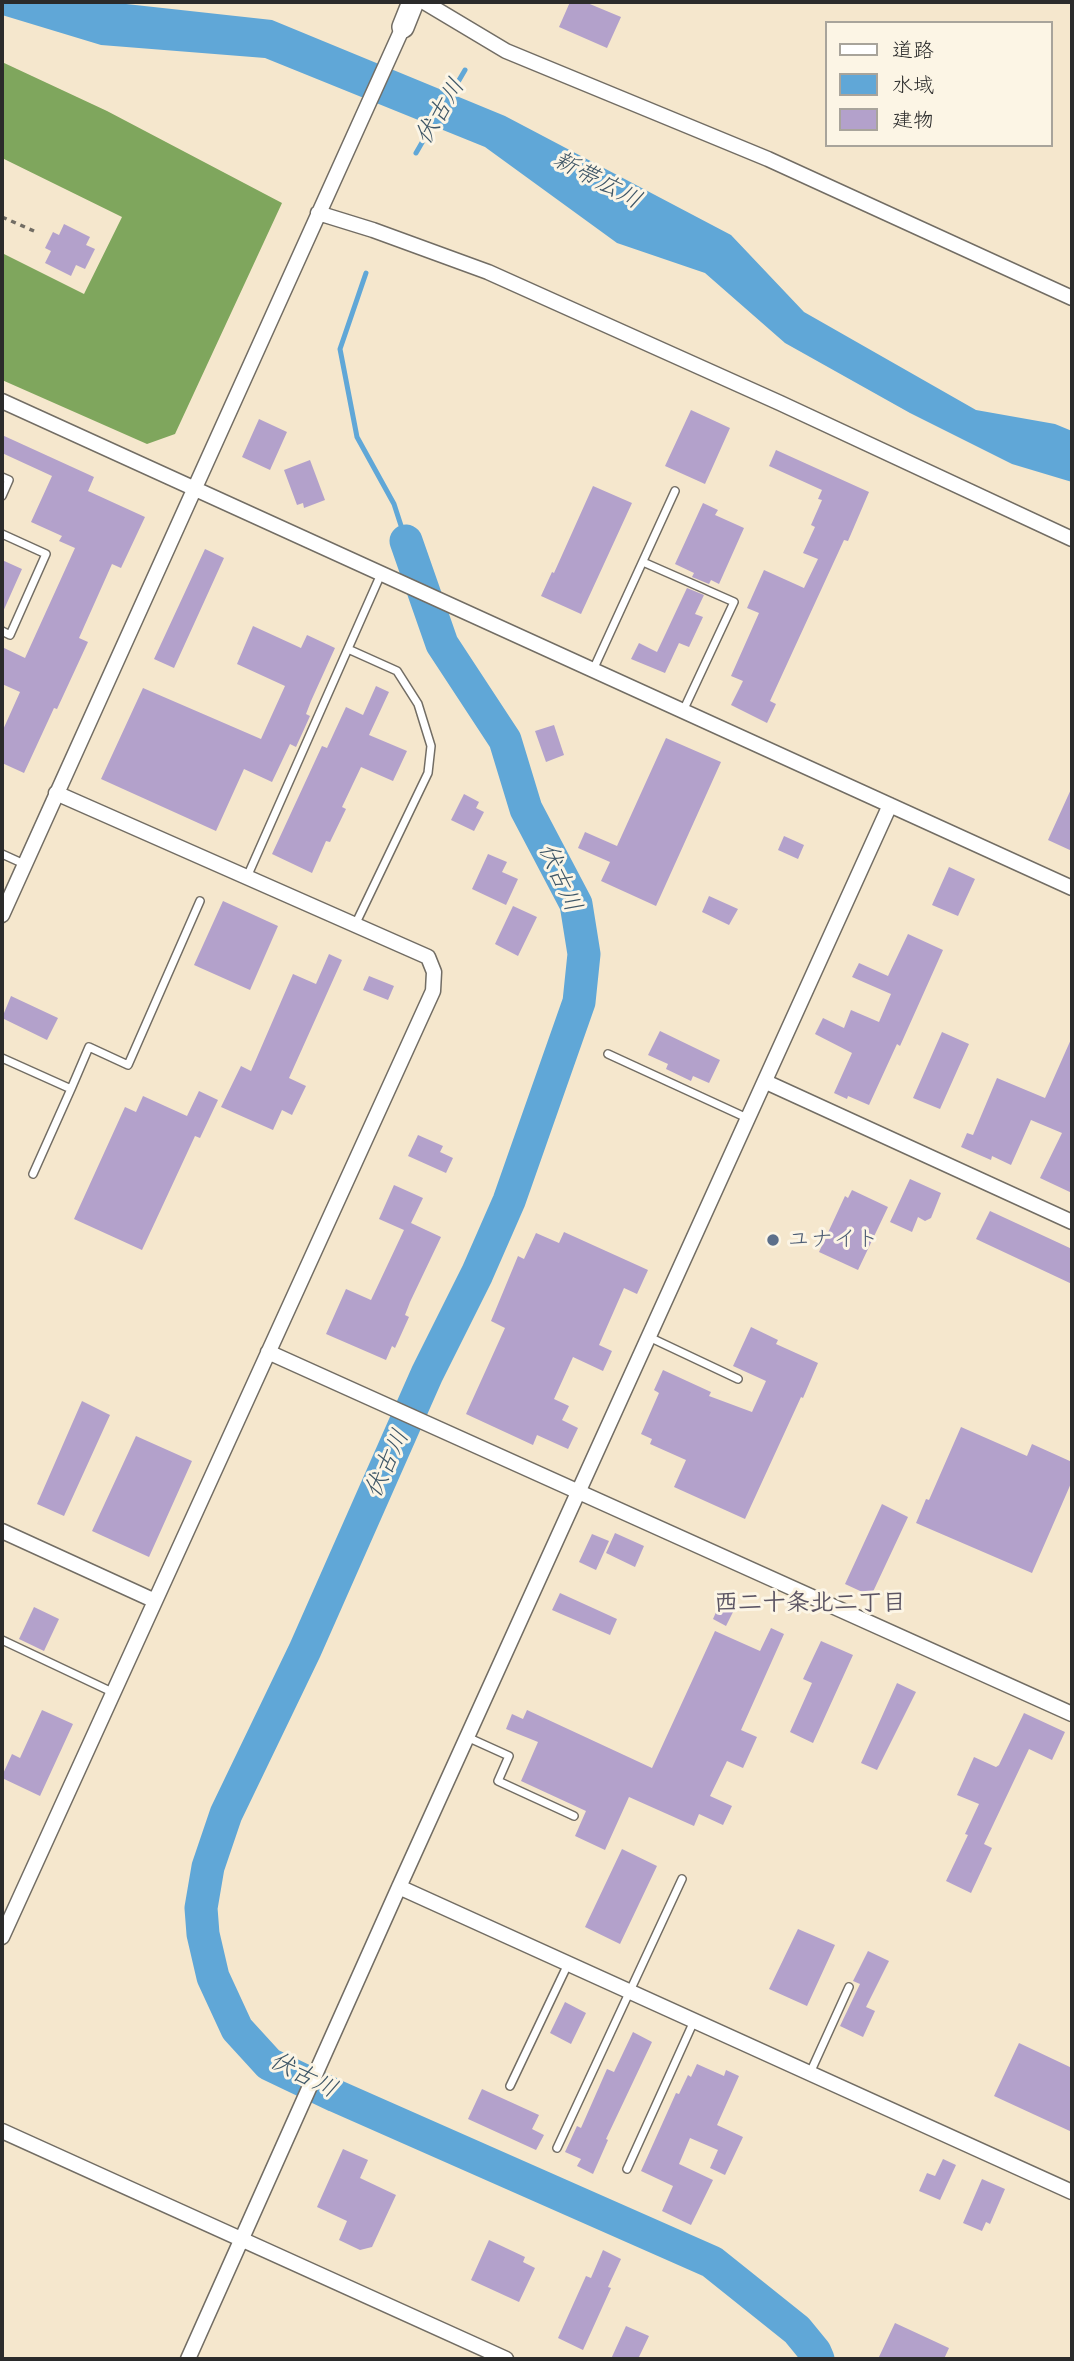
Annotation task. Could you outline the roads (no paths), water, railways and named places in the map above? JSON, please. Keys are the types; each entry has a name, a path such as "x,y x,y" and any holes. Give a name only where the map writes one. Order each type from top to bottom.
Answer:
{"street":[{"path":"2,915 413,2"},
{"path":"424,2 506,51 768,159 1072,298"},
{"path":"318,214 373,230 488,272 780,403 1072,539"},
{"path":"2,401 1072,888"},
{"path":"2,1937 153,1600 433,991 434,972 428,957 56,793"},
{"path":"188,2359 890,805"},
{"path":"766,1082 1072,1222"},
{"path":"268,1352 1072,1714"},
{"path":"2,1531 153,1600"},
{"path":"399,1887 1072,2192"},
{"path":"2,2132 506,2359"}],"lane":[{"path":"2,477 9,480 2,496"},
{"path":"593,670 675,491"},
{"path":"2,534 46,554 9,635 2,631"},
{"path":"643,562 734,602 683,711"},
{"path":"247,877 348,649 385,575"},
{"path":"348,649 397,671 418,704 432,746 428,773 355,925"},
{"path":"2,854 24,864"},
{"path":"33,1174 89,1047 128,1065 200,901"},
{"path":"608,1054 749,1119"},
{"path":"2,1058 71,1089"},
{"path":"649,1337 738,1379"},
{"path":"2,1640 112,1692"},
{"path":"467,1737 509,1756 498,1781 574,1816"},
{"path":"556,2148 682,1878"},
{"path":"510,2086 568,1964"},
{"path":"810,2073 849,1987"},
{"path":"626,2169 694,2020"}],"water":[{"name":"新帯広川","path":"2,2 108,2 272,20 505,116 731,235 804,312 976,410 1055,424 1072,431 1072,482 1012,464 910,413 785,343 705,273 617,243 485,147 265,58 101,45 2,15"}],"waterway":[{"name":"伏古川","path":"448,99 465,70"},
{"name":"伏古川","path":"416,153 435,120"},
{"name":"伏古川","path":"366,273 340,349 357,437 394,504 406,541"},
{"name":"伏古川","path":"406,541 442,644 505,740 526,809 576,904 584,954 579,1002 509,1201 477,1274 427,1374 305,1650 226,1814 208,1867 201,1908 203,1934 213,1977 237,2029 269,2064 712,2262 797,2330 818,2359"}],"place":[{"name":"ユナイト","path":"773,1240"}],"district":[{"name":"西二十条北二丁目","path":"810,1604"}]}
